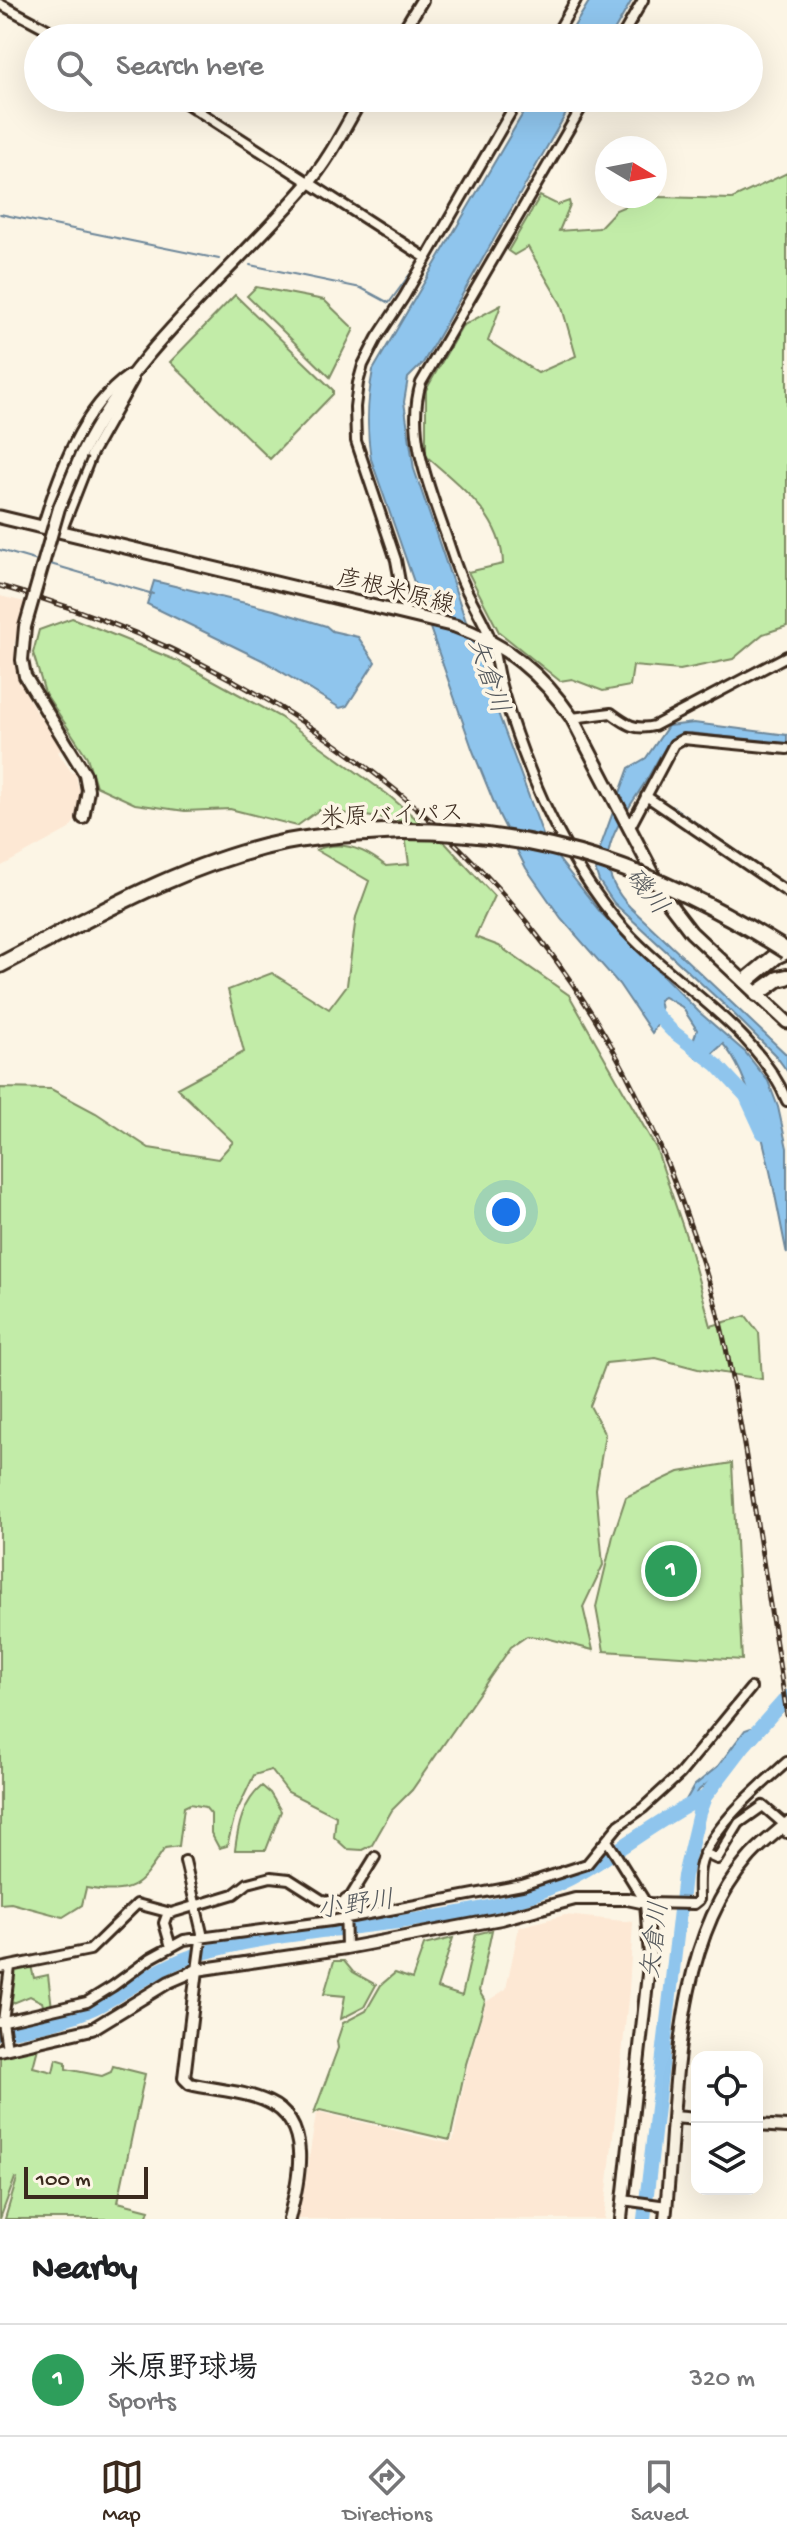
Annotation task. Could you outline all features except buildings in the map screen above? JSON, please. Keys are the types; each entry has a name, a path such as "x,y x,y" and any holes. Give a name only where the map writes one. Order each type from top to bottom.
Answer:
{"highway":[{"name":"米原バイパス","path":"0,965 155,885 222,859 287,842 402,831 486,834 581,853 679,889 731,916 787,951"},
{"path":"746,981 776,956 787,951"},
{"path":"757,994 778,979 787,977"}],"main road":[{"name":"彦根米原線","path":"0,517 411,615 487,638 509,652 554,692 572,718 668,902 691,932 787,1022"}],"street":[{"path":"407,24 422,0"},
{"path":"562,24 576,0"},
{"path":"629,24 643,0"},
{"path":"0,4 38,24"},
{"path":"200,112 426,258"},
{"path":"83,818 88,790 85,774 25,676 22,660 25,627 59,508 81,455 111,402 309,183 353,112"},
{"path":"411,615 356,441 355,407 363,365 511,112"},
{"path":"579,112 428,369 416,399 420,454 463,584 487,638 501,687 556,829 597,896 619,924 729,1023 765,1064 787,1101"},
{"path":"42,528 70,453 88,421 107,392 139,368"},
{"path":"61,532 92,453 139,368"},
{"path":"572,718 611,713 632,727 642,729 654,726 787,656"},
{"path":"627,826 674,744 683,739 787,749"},
{"path":"646,796 787,892"},
{"path":"2,2022 87,2002 171,1947 201,1938 345,1919 522,1885 587,1864 619,1825 680,1774 751,1688"},
{"path":"345,1904 318,1898 289,1879 271,1877 258,1879 234,1894 168,1912 137,1904 90,1950 5,1967 2,2022 5,2048 92,2029 198,1966 501,1919 575,1899 694,1904 699,1900 699,1870 704,1853 730,1816 787,1762"},
{"path":"665,2219 662,2205 690,1979 701,1941 719,1902 746,1860 786,1827 763,1806 739,1823 717,1859 704,1853"},
{"path":"608,1842 646,1903 650,1956 627,2200 621,2219"},
{"path":"346,1945 345,1904 375,1857"},
{"path":"185,1861 201,1938 184,2078 190,2084 265,2101 281,2111 298,2142 300,2162 289,2219"},
{"path":"168,1912 164,1923 171,1947"},
{"path":"674,2117 691,2118"},
{"path":"763,2125 787,2127"},
{"path":"627,2200 662,2205"}],"shaded area":[{"path":"0,596 25,602 14,646 19,678 33,707 63,749 58,752 72,773 75,772 80,793 79,815 69,829 0,867"},
{"path":"565,1915 633,1922 629,1990 604,2219 295,2219 319,2112 447,2143 453,2141 467,2068 486,2002 506,1989 519,1927"}],"green space":[{"path":"787,173 787,626 763,634 733,659 680,670 633,666 630,686 603,691 572,679 560,681 499,632 468,572 503,564 501,547 487,516 452,478 426,456 426,390 462,326 501,305 488,341 538,373 576,356 561,304 528,247 514,255 508,251 540,196 558,205 569,201 559,231 599,228 621,208 667,208 667,197 732,199"},
{"path":"256,287 324,300 354,329 330,377 247,296"},
{"path":"235,295 333,390 333,394 270,459 170,362"},
{"path":"72,618 180,662 280,717 387,794 446,844 494,896 475,937 499,946 569,995 656,1148 688,1242 711,1326 746,1316 759,1333 762,1379 698,1369 656,1358 606,1363 590,1406 605,1434 596,1489 603,1565 583,1607 593,1650 527,1636 511,1647 412,1790 392,1810 372,1845 362,1850 347,1849 334,1837 336,1816 288,1792 271,1770 254,1775 235,1815 227,1846 219,1848 211,1833 211,1814 205,1807 190,1804 184,1807 179,1846 165,1848 149,1871 126,1889 86,1888 82,1905 63,1917 11,1903 0,1904 0,1088 51,1089 96,1113 149,1148 218,1159 233,1142 177,1088 244,1052 228,990 272,973 329,1009 347,985 356,917 369,881 316,850 344,846 362,851 386,866 409,864 403,821 319,810 297,826 230,809 185,811 135,804 96,786 87,757 45,693 33,653 39,630"},
{"path":"732,1463 742,1660 604,1651 596,1607 626,1497 679,1472"},
{"path":"262,1786 281,1811 266,1850 235,1850 242,1815 250,1799"},
{"path":"492,1930 479,1991 485,2001 466,2064 450,2140 320,2110 314,2113 338,2048 343,2023 366,2011 381,1985 395,1973 412,1979 424,1945 453,1938 437,1988 462,1996 476,1934"},
{"path":"334,1961 344,1961 353,1972 376,1985 364,2007 341,2019 345,1996 324,1994"},
{"path":"31,1966 34,1978 48,1975 52,2008 44,2009 42,2002 30,1996 13,2003 7,2011 12,1974 17,1968"},
{"path":"38,2048 33,2067 53,2072 56,2059 66,2062 66,2069 102,2076 111,2072 113,2066 145,2074 118,2202 149,2210 146,2219 5,2219 15,2178 0,2219 0,2055"}],"water":[{"path":"590,0 632,0 618,24 575,24"},
{"path":"524,112 567,112 423,363 408,378 404,402 414,469 546,843 601,913 699,1012 745,1052 768,1081 778,1107 787,1148 787,1254 764,1143 746,1085 735,1062 723,1044 712,1054 696,1057 690,1049 697,1030 682,1007 664,997 659,1000 660,1017 652,1033 619,984 561,918 526,868 499,815 473,751 371,459 368,414 373,370"},
{"path":"154,581 274,610 358,637 375,662 347,706 340,708 264,661 147,604"},
{"path":"694,723 787,735 787,744 691,733 676,736 662,753 616,830 610,844 610,874 630,907 787,1055 787,1071 731,1011 614,903 596,872 600,848 629,768 646,758 668,726"},
{"path":"787,1697 787,1707 747,1740 723,1771 699,1790 686,1811 679,1812 694,1786 718,1766 745,1730 754,1727"}],"waterway":[{"path":"0,214 219,259"},
{"path":"250,265 361,288 389,303 410,274"},
{"path":"0,550 41,562"},
{"path":"47,563 153,594"},
{"path":"672,806 787,886"},
{"name":"矢倉川","path":"647,1005 672,1031 717,1065 746,1096 763,1133"},
{"name":"矢倉川","path":"644,2219 684,1876 699,1813 705,1797 787,1697"},
{"name":"小野川","path":"0,2033 48,2024 83,2013 169,1966 237,1944 448,1915 531,1895 577,1875 661,1821 705,1797"}],"railway":[{"path":"0,586 89,615 176,651 259,695 338,746 412,804 479,868 540,940 594,1017 644,1110 685,1209 707,1276 734,1390 787,1715"}],"place":[{"name":"米原野球場","path":"671,1571"}],"water label":[{"name":"磯川","path":"648,890"}]}
